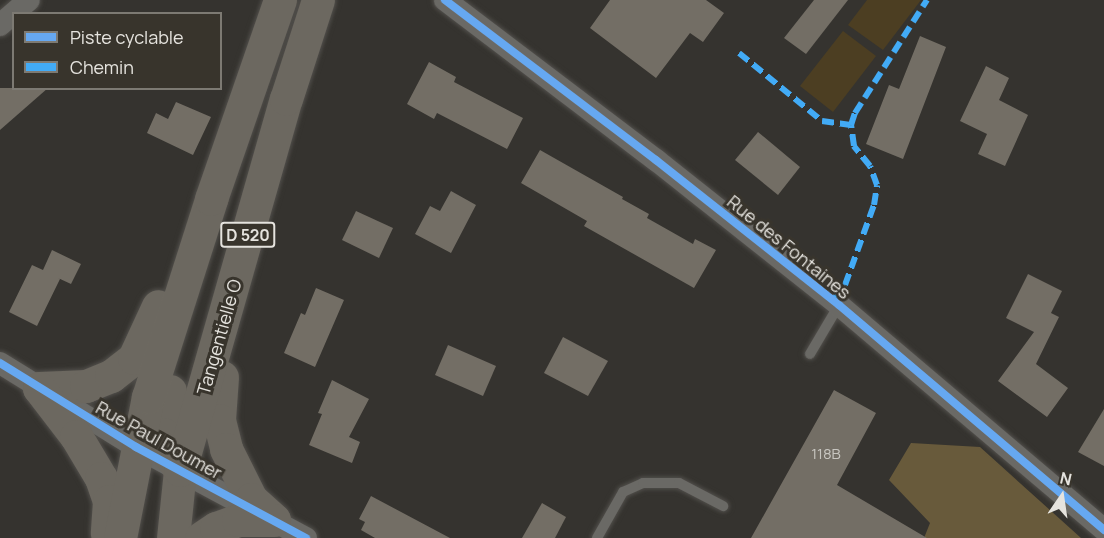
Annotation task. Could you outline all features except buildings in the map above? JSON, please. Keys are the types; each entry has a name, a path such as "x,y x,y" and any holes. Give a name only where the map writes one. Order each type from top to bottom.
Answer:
{"main road":[{"name":"D 520","path":"120,538 136,447 148,397 211,199 280,0"},
{"name":"Tangentielle O","path":"173,538 180,470 286,99 318,0"},
{"name":"D 520","path":"39,388 86,386 111,375 134,358 147,334 231,122 252,83"},
{"name":"D 520","path":"180,470 165,448 163,434 166,403 208,247 211,199"},
{"path":"227,312 219,420 226,449 251,499 274,520"},
{"path":"39,388 76,436 101,478 109,501 107,538"},
{"path":"136,447 151,465 158,480 151,538"},
{"path":"201,538 216,528 238,520 274,520"}],"street":[{"path":"15,12 28,0"},
{"name":"Rue des Fontaines","path":"445,0 656,160 839,305 1104,530"},
{"path":"0,25 12,14"},
{"name":"Rue Paul Doumer","path":"0,363 136,447 306,538"}],"lane":[{"path":"810,354 839,305"},
{"path":"597,538 622,492 643,483 679,483 723,506"}],"shaded area":[{"path":"867,0 921,0 883,50 848,25"},
{"path":"843,31 876,56 833,112 800,86"},
{"path":"911,443 980,447 1081,538 924,538 930,523 889,480"}],"marked path":[{"path":"833,300 845,285 874,205 877,185 870,166 854,146 851,125 855,113 927,0"},
{"path":"739,53 822,121 851,125"}],"cycle path":[{"path":"445,0 656,160 839,305 1104,530"},
{"path":"0,363 136,447 306,538"}]}
